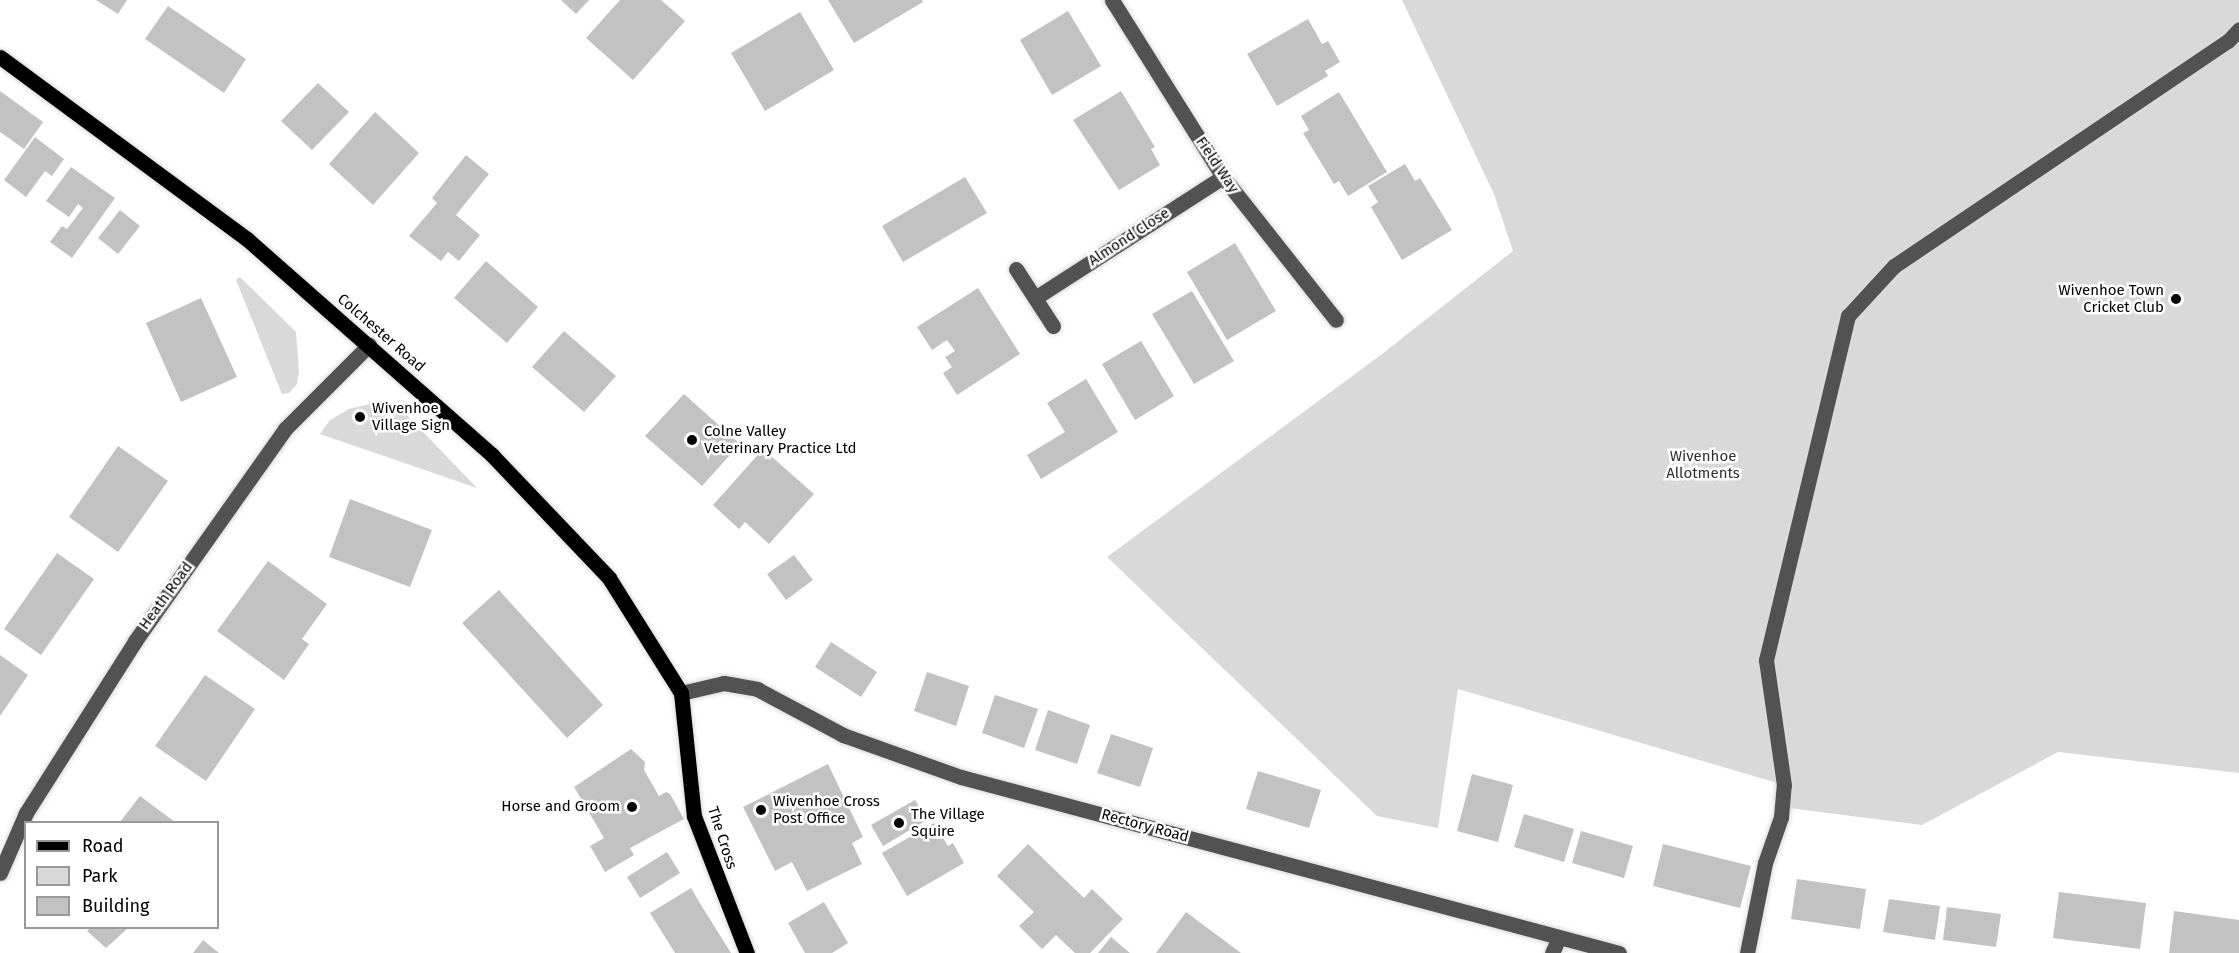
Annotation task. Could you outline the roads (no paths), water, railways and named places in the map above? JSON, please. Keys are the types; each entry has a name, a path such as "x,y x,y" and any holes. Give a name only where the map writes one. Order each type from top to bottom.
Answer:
{"main road":[{"name":"Colchester Road","path":"0,57 246,239 492,455 609,578 681,693"},
{"name":"The Cross","path":"681,693 694,816 747,953"}],"street":[{"name":"Field Way","path":"1112,0 1223,177 1336,320"},
{"path":"1747,953 1765,862 1781,818 1784,785 1766,660 1848,316 1894,266 2228,41 2239,29"},
{"name":"Almond Close","path":"1035,298 1223,177"},
{"path":"1016,269 1053,326"},
{"name":"Heath Road","path":"0,873 31,804 135,641 285,429 369,345"},
{"name":"Rectory Road","path":"681,693 724,683 757,689 843,735 961,777 1619,953"},
{"path":"1552,953 1558,937"}],"place":[{"name":"Wivenhoe Town Cricket Club","path":"2176,299"},
{"name":"Wivenhoe Village Sign","path":"360,417"},
{"name":"Colne Valley Veterinary Practice Ltd","path":"692,440"},
{"name":"Horse and Groom","path":"632,807"},
{"name":"Wivenhoe Cross Post Office","path":"761,810"},
{"name":"The Village Squire","path":"899,823"}],"park label":[{"name":"Wivenhoe Allotments","path":"1703,464"}]}
